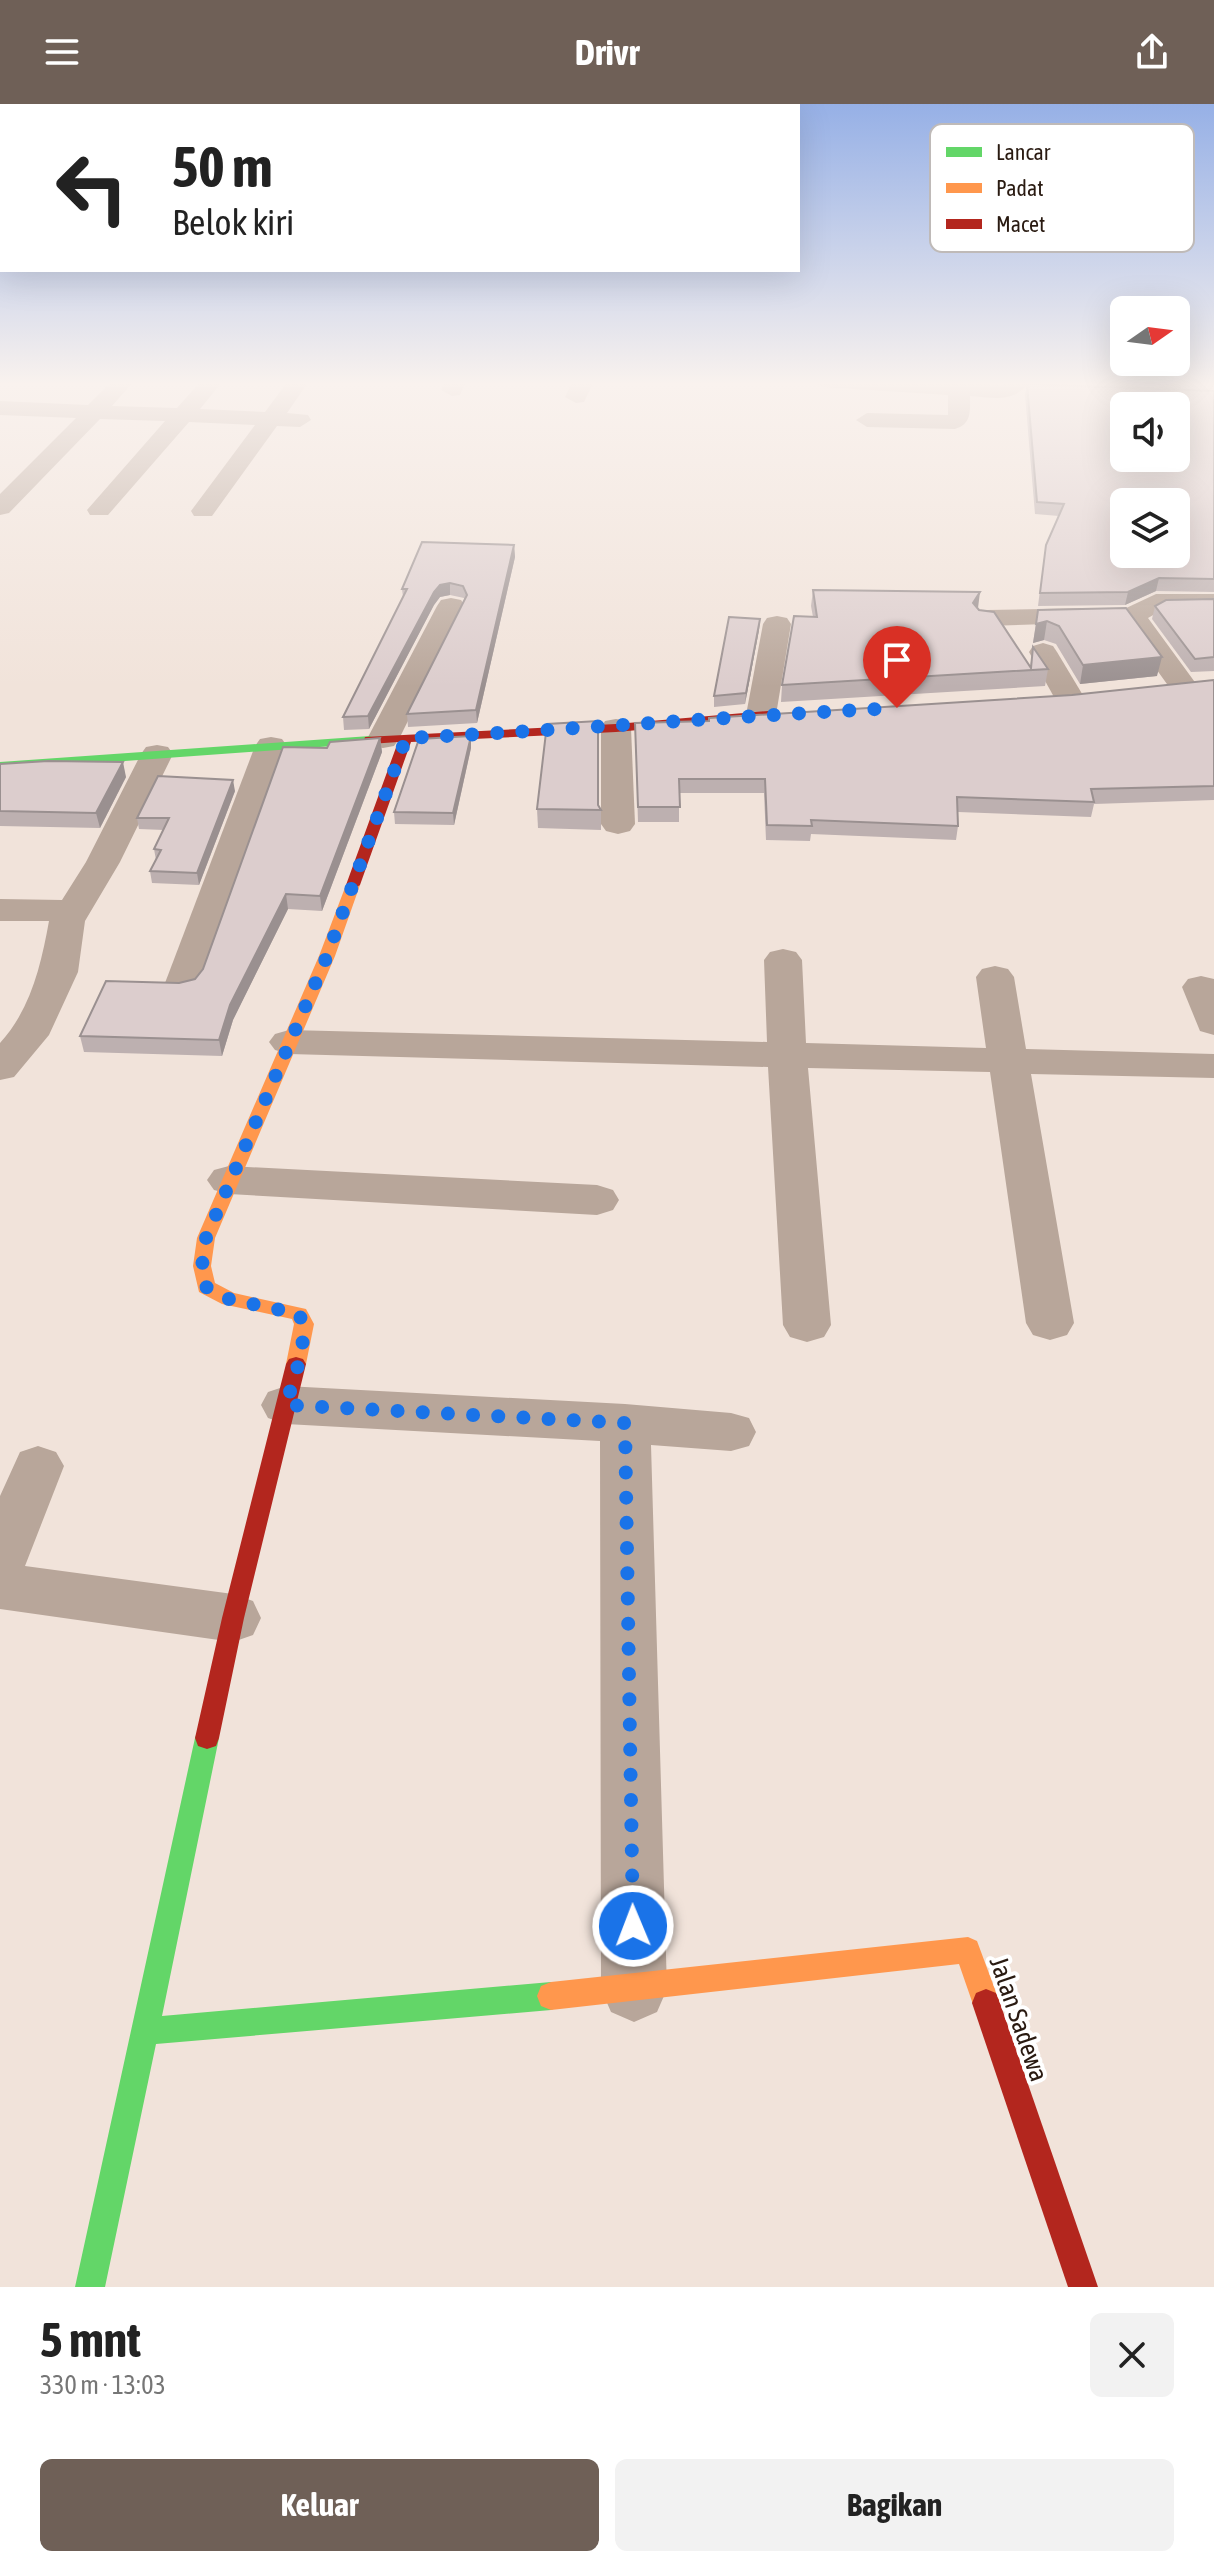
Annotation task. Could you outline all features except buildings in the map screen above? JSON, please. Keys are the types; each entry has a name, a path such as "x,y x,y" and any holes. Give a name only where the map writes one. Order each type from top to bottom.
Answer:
{"street":[{"path":"0,508 24,483"},
{"path":"99,510 123,483"},
{"path":"203,511 224,483"},
{"path":"987,618 1132,616 1156,602 1214,602"},
{"path":"90,2287 233,1618 304,1324 299,1314 229,1299 206,1287 202,1266 206,1238 327,956 394,738 451,606"},
{"path":"1132,616 1180,686"},
{"path":"761,715 777,624"},
{"path":"1043,652 1068,696"},
{"path":"0,766 394,738 616,728 791,713"},
{"path":"616,728 618,824"},
{"path":"184,983 271,746"},
{"path":"0,1068 29,1035 59,972 67,921 103,862 157,754"},
{"path":"0,910 73,911"},
{"path":"783,960 807,1325"},
{"path":"995,977 1011,1061 1050,1323"},
{"path":"1201,987 1214,1023"},
{"path":"289,1042 1214,1066"},
{"path":"229,1180 597,1200"},
{"path":"286,1405 625,1423 731,1432"},
{"path":"145,2031 634,1989 625,1423"},
{"path":"0,1562 38,1466"},
{"path":"0,1586 233,1618"},
{"name":"Jalan Sadewa","path":"634,1989 968,1950 1083,2287"}],"traffic: fast":[{"path":"0,766 370,740"},
{"path":"90,2287 207,1738"},
{"path":"145,2031 551,1996"}],"traffic: slow":[{"path":"296,1364 304,1324 299,1314 229,1299 206,1287 202,1266 206,1238 327,956 353,885"},
{"path":"551,1996 968,1950 986,2003"}],"traffic: jam":[{"path":"370,740 616,728 768,715"},
{"path":"353,885 406,738"},
{"path":"207,1738 233,1618 296,1364"},
{"path":"986,2003 1083,2287"}],"route":[{"path":"633,1926 625,1423 286,1405 304,1324 299,1314 229,1299 206,1287 202,1266 206,1238 327,956 406,738 616,728 761,715 897,708"}]}
